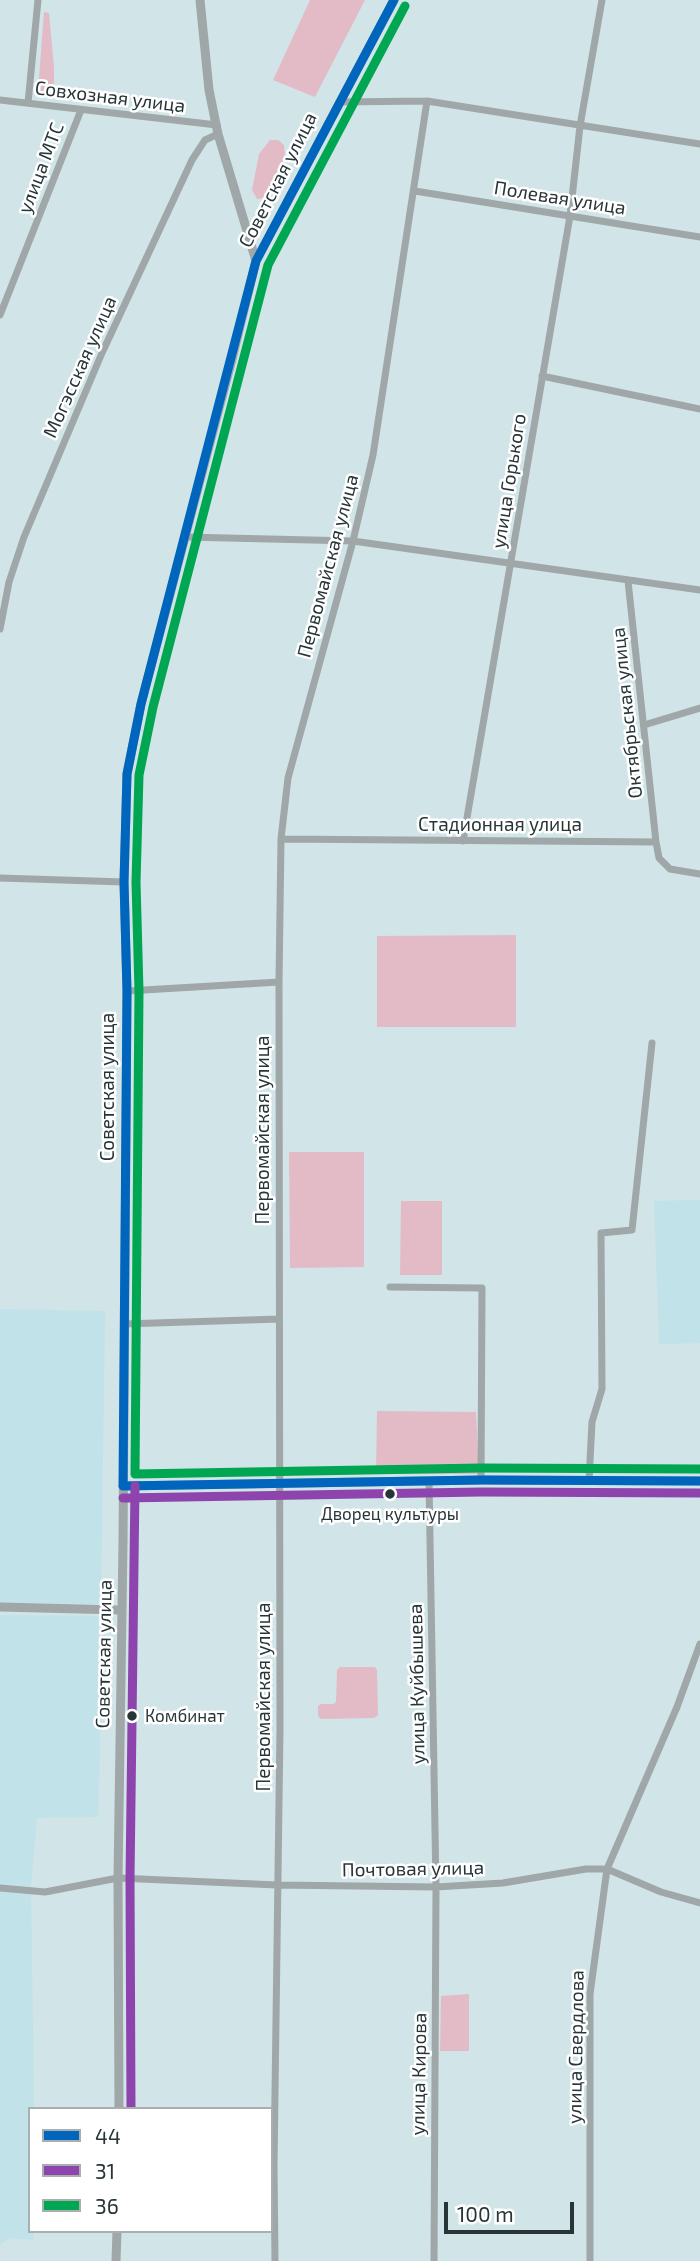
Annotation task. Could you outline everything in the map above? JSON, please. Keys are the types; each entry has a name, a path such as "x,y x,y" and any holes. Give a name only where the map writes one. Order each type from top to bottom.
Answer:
{"street":[{"path":"28,103 38,0"},
{"path":"200,0 209,90 256,261"},
{"name":"Советская улица","path":"119,2107 118,1878 127,991 124,882 127,774 141,704 256,261 394,0"},
{"name":"улица Горького","path":"463,841 570,216 580,126 602,0"},
{"name":"Совхозная улица","path":"0,100 218,130"},
{"path":"339,102 427,102 700,144"},
{"name":"Первомайская улица","path":"275,2261 281,1728 281,839 289,778 353,541 373,454 427,102"},
{"name":"улица МТС","path":"0,315 81,110"},
{"name":"Могэсская улица","path":"0,629 9,582 24,537 76,412 192,160 205,140 218,130"},
{"name":"Полевая улица","path":"415,191 700,237"},
{"path":"542,376 700,409"},
{"path":"185,537 353,541 700,590"},
{"name":"Октябрьская улица","path":"628,581 656,842"},
{"path":"644,725 700,708"},
{"name":"Стадионная улица","path":"281,839 656,842"},
{"path":"656,842 659,858 670,870 700,874"},
{"path":"0,878 124,882"},
{"path":"127,991 279,982"},
{"path":"589,1481 592,1422 602,1390 601,1233 632,1230 652,1043"},
{"path":"390,1287 482,1288 481,1480"},
{"path":"124,1324 279,1319"},
{"path":"123,1486 481,1480 700,1480"},
{"name":"улица Куйбышева","path":"429,1481 436,1887"},
{"path":"0,1607 121,1611"},
{"name":"улица Свердлова","path":"590,2261 590,1994 607,1869 677,1707 700,1644"},
{"name":"Почтовая улица","path":"0,1888 45,1892 118,1878 278,1885 436,1887 503,1883 586,1869 607,1869 661,1892 700,1903"},
{"name":"улица Кирова","path":"434,2261 436,1887"},
{"path":"116,2261 117,2233"}],"shaded area":[{"path":"310,0 365,0 315,97 273,80"},
{"path":"44,12 49,13 54,68 54,87 48,92 38,91"},
{"path":"270,140 278,140 284,145 285,158 267,198 257,199 252,190 259,154"},
{"path":"516,935 516,1027 377,1027 377,936"},
{"path":"289,1152 364,1152 364,1267 290,1268"},
{"path":"700,1200 700,1343 659,1344 654,1201"},
{"path":"401,1201 442,1201 442,1275 400,1275"},
{"path":"0,1309 105,1311 101,1604 0,1603"},
{"path":"377,1411 476,1412 479,1474 376,1474"},
{"path":"0,1615 98,1616 98,1817 37,1818 31,1885 34,2107 28,2107 28,2233 34,2233 33,2240 9,2238 0,2245"},
{"path":"340,1667 375,1667 377,1670 378,1715 374,1718 321,1719 318,1716 318,1706 336,1702 337,1670"},
{"path":"469,1994 469,2051 440,2051 441,1996"}],"transit line":[{"name":"44","path":"123,1486 127,991 124,882 127,774 141,704 256,261 394,0"},
{"name":"36","path":"405,6 268,265 153,707 139,775 136,882 139,991 135,1474 481,1468 700,1469"},
{"name":"44","path":"123,1486 481,1480 700,1481"},
{"name":"31","path":"131,2107 130,1878 135,1486"},
{"name":"31","path":"123,1498 481,1492 700,1493"}],"place":[{"name":"Дворец культуры","path":"390,1494"},
{"name":"Комбинат","path":"132,1716"}]}
